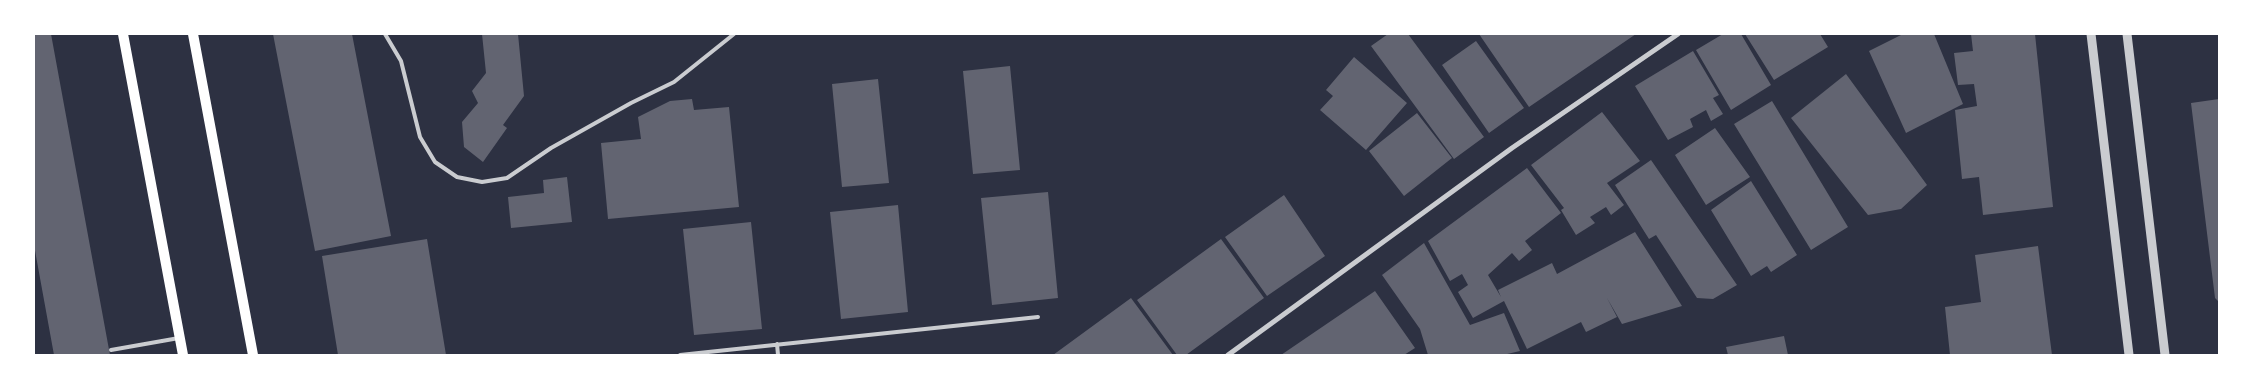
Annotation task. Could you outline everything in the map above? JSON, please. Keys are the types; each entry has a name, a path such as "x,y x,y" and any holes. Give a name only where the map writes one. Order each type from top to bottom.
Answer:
{"main road":[{"path":"123,34 183,355"},
{"path":"193,34 253,355"}],"street":[{"path":"1228,355 1512,148 1678,34"},
{"path":"2091,34 2129,355"},
{"path":"2127,34 2165,355"}],"lane":[{"path":"385,34 401,61 420,137 436,162 457,178 482,182 507,178 552,148 631,103 674,82 734,34"},
{"path":"680,355 1038,317"},
{"path":"111,350 180,338"},
{"path":"777,344 778,355"}],"building":[{"path":"34,34 51,34 110,355 54,355 34,245"},
{"path":"273,34 352,34 391,236 315,251"},
{"path":"482,34 518,34 524,96 503,125 507,128 483,162 464,147 462,122 478,103 472,91 486,73"},
{"path":"1388,34 1408,34 1484,137 1454,159 1371,46"},
{"path":"1479,34 1636,34 1529,107"},
{"path":"1723,34 1741,34 1771,85 1731,110 1696,50"},
{"path":"1745,34 1820,34 1828,47 1774,80"},
{"path":"1903,34 1934,34 1963,104 1906,133 1869,51"},
{"path":"1971,34 2035,34 2053,207 1983,215 1979,177 1962,179 1955,110 1977,106 1974,84 1958,85 1954,53 1973,51"},
{"path":"1476,41 1524,108 1489,133 1442,65"},
{"path":"1693,51 1719,95 1713,98 1723,114 1711,121 1706,110 1690,119 1693,127 1668,140 1635,86"},
{"path":"1354,57 1407,103 1366,150 1320,110 1333,96 1326,90"},
{"path":"1010,66 1020,170 973,174 963,71"},
{"path":"1846,74 1927,185 1901,209 1868,215 1791,118"},
{"path":"878,79 889,183 842,187 832,84"},
{"path":"692,99 694,110 729,107 739,207 608,219 601,143 641,139 638,117 670,101"},
{"path":"2219,99 2219,302 2215,298 2191,103"},
{"path":"1772,101 1848,227 1811,250 1734,124"},
{"path":"1602,112 1640,161 1607,183 1624,205 1611,215 1606,207 1590,217 1595,223 1576,235 1561,210 1564,208 1531,165"},
{"path":"1417,113 1452,158 1404,196 1369,151"},
{"path":"1715,128 1750,177 1706,205 1675,155"},
{"path":"1651,160 1737,285 1713,299 1697,298 1656,235 1649,239 1615,185"},
{"path":"1527,168 1561,213 1525,241 1532,250 1519,261 1512,253 1488,275 1501,297 1498,290 1552,263 1557,274 1635,232 1682,306 1622,324 1607,298 1617,317 1586,332 1581,322 1527,349 1504,301 1473,318 1458,292 1468,285 1462,274 1450,281 1428,241"},
{"path":"567,177 572,222 511,228 508,197 544,193 543,180"},
{"path":"1751,181 1797,255 1771,272 1767,266 1751,276 1711,210"},
{"path":"1048,192 1058,298 992,305 981,198"},
{"path":"1284,195 1325,256 1267,296 1225,237"},
{"path":"898,205 908,312 841,319 830,212"},
{"path":"751,222 762,329 694,335 683,229"},
{"path":"427,239 446,355 338,355 322,256"},
{"path":"1221,239 1264,298 1186,355 1177,355 1137,300"},
{"path":"1424,243 1470,325 1504,313 1520,351 1503,355 1428,355 1420,329 1382,275"},
{"path":"2038,246 2052,355 1950,355 1945,307 1981,302 1975,255"},
{"path":"1375,291 1415,348 1404,355 1281,355"},
{"path":"1131,298 1173,355 1053,355"},
{"path":"1784,336 1788,355 1728,355 1726,347"}]}
